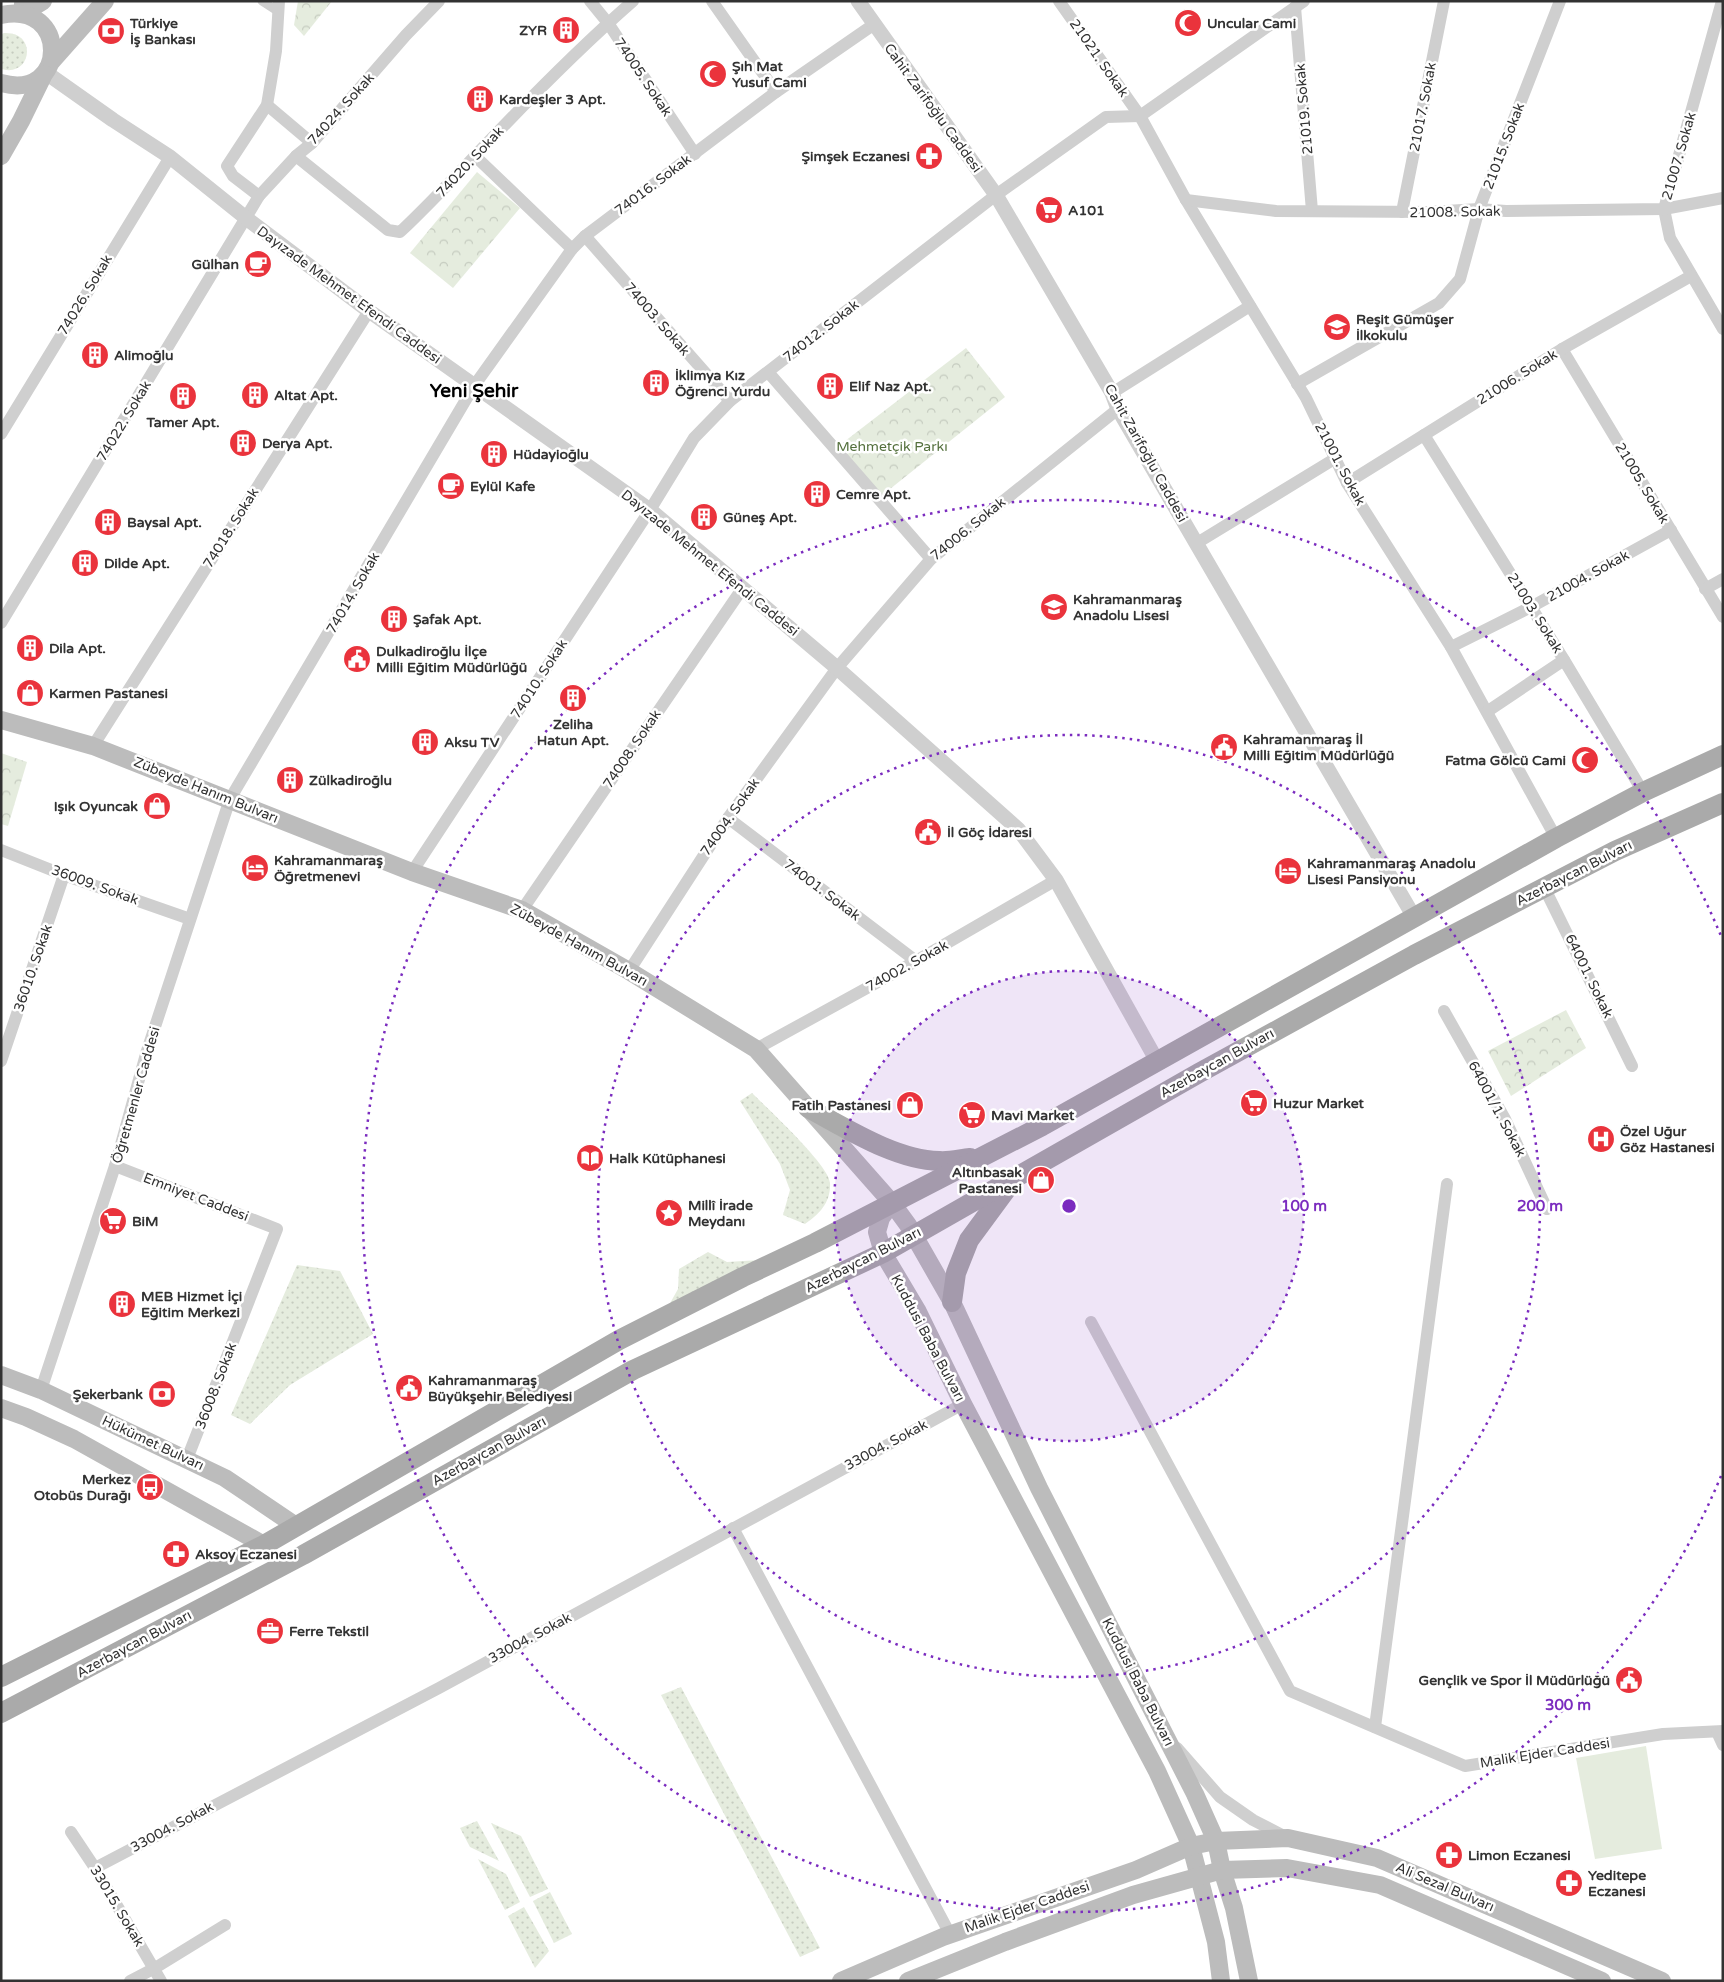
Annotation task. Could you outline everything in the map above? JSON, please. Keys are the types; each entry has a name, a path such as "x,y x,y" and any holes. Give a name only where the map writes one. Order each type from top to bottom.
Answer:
{"main road":[{"path":"1,15 42,1"},
{"path":"1,83 13,86 25,85 36,80 104,1"},
{"path":"1,156 22,121 48,67 53,50 51,37 45,26 23,7"},
{"name":"Zübeyde Hanım Bulvarı","path":"1,720 93,746 412,872 522,910 629,970 756,1049 892,1203"},
{"name":"Azerbaycan Bulvarı","path":"3,1671 264,1545 613,1344 1042,1126 1556,838 1643,792 1723,755"},
{"name":"Azerbaycan Bulvarı","path":"1,1713 303,1555 633,1370 883,1253 1207,1068 1414,955 1615,851 1723,802"},
{"path":"808,1108 874,1142 910,1156 939,1161 982,1157"},
{"path":"952,1302 956,1273 969,1240 1015,1178"},
{"name":"Kuddusi Baba Bulvarı","path":"1221,1981 1216,1942 1191,1846 1157,1771 963,1404 917,1310 883,1253 877,1232 881,1218 892,1203 952,1302 1039,1488 1195,1794 1216,1841 1222,1870 1234,1908 1249,1981"},
{"name":"Hükümet Bulvarı","path":"1,1375 41,1390 225,1478 296,1526"},
{"path":"1,1408 74,1439 264,1545"},
{"name":"Ali Sezal Bulvarı","path":"1216,1841 1288,1838 1377,1858 1662,1981"},
{"name":"Malik Ejder Caddesi","path":"840,1981 950,1934 1136,1870 1191,1846 1216,1841"},
{"name":"Ali Sezal Bulvarı","path":"1222,1870 1287,1868 1380,1885 1602,1981"},
{"name":"Malik Ejder Caddesi","path":"908,1981 1005,1942 1133,1895 1222,1870"}],"street":[{"path":"259,196 232,176 227,166 267,105 276,51 279,6 262,1"},
{"name":"74024. Sokak","path":"246,218 259,196 296,156 312,143 406,35 439,1"},
{"name":"74005. Sokak","path":"590,1 608,24 695,154"},
{"name":"74020. Sokak","path":"296,156 388,230 400,232 439,196 475,156 633,1"},
{"path":"712,1 776,92"},
{"name":"Cahit Zarifoğlu Caddesi","path":"858,1 873,25 996,195 1112,393 1118,409 1414,917"},
{"name":"21021. Sokak","path":"1059,1 1140,116"},
{"name":"21017. Sokak","path":"1402,212 1444,1"},
{"name":"21015. Sokak","path":"1298,384 1439,302 1460,280 1479,209 1560,1"},
{"name":"21007. Sokak","path":"1722,1 1664,209 1670,238 1723,330"},
{"path":"1140,116 1299,4"},
{"name":"21019. Sokak","path":"1299,4 1312,211"},
{"name":"74016. Sokak","path":"474,386 572,249 585,236 776,92 873,25"},
{"name":"Dayızade Mehmet Efendi Caddesi","path":"48,67 113,120 170,157 246,218 369,311 650,510 837,668 1018,829 1056,880 1156,1061"},
{"path":"267,105 312,143"},
{"name":"74012. Sokak","path":"650,510 694,438 730,401 996,195 1106,117 1140,116"},
{"name":"21001. Sokak","path":"1140,116 1186,200 1306,398 1347,483 1451,647 1488,711 1556,838"},
{"path":"475,156 572,249"},
{"name":"74026. Sokak","path":"1,434 170,157"},
{"name":"21008. Sokak","path":"1186,200 1276,211 1402,212 1479,209 1506,211 1664,209 1723,198"},
{"name":"74022. Sokak","path":"1,623 246,218"},
{"name":"74003. Sokak","path":"585,236 730,401"},
{"name":"21006. Sokak","path":"1347,483 1562,349 1691,276"},
{"path":"1112,393 1250,306"},
{"name":"74018. Sokak","path":"93,746 369,311"},
{"name":"21005. Sokak","path":"1562,349 1723,618"},
{"path":"768,372 931,559"},
{"name":"74014. Sokak","path":"230,799 474,386"},
{"name":"74006. Sokak","path":"837,668 931,559 1118,409"},
{"name":"21003. Sokak","path":"1424,435 1532,607 1643,792"},
{"path":"1197,543 1336,458"},
{"name":"74010. Sokak","path":"412,872 650,510"},
{"name":"21004. Sokak","path":"1451,647 1532,607 1671,530"},
{"path":"1705,589 1723,578"},
{"name":"74008. Sokak","path":"522,910 742,589"},
{"path":"1488,711 1564,660"},
{"name":"74004. Sokak","path":"629,970 728,818 837,668"},
{"name":"Öğretmenler Caddesi","path":"41,1390 115,1166 146,1054 230,799"},
{"name":"74001. Sokak","path":"728,818 916,961"},
{"name":"36009. Sokak","path":"1,850 64,875 190,919"},
{"name":"36010. Sokak","path":"1,1061 64,875"},
{"name":"74002. Sokak","path":"756,1049 916,961 1056,880"},
{"name":"64001. Sokak","path":"1544,887 1632,1066"},
{"name":"64001/1. Sokak","path":"1444,1010 1505,1119 1547,1209"},
{"name":"Emniyet Caddesi","path":"115,1166 277,1229"},
{"path":"1375,1728 1447,1184"},
{"name":"36008. Sokak","path":"187,1460 277,1229"},
{"name":"Malik Ejder Caddesi","path":"1091,1322 1290,1691 1465,1766 1663,1734 1720,1732"},
{"name":"33004. Sokak","path":"95,1868 438,1688 963,1404"},
{"path":"733,1528 950,1934"},
{"path":"1720,1732 1723,1745"},
{"path":"1165,1735 1220,1797 1254,1820 1288,1838"},
{"name":"33015. Sokak","path":"71,1832 95,1868 161,1981"},
{"path":"130,1981 155,1968 224,1925"}],"green space":[{"path":"298,1 332,1 304,36 294,25"},
{"path":"4,33 15,34 22,39 26,46 27,54 25,61 19,67 11,70 1,69 1,35"},
{"path":"477,172 520,208 453,288 410,253"},
{"name":"Mehmetçik Parkı","path":"966,348 1005,397 880,497 836,448"},
{"path":"1,753 27,762 8,826 1,824"},
{"path":"1566,1010 1586,1048 1511,1096 1488,1051"},
{"path":"752,1093 809,1151 827,1175 830,1183 829,1196 820,1212 805,1224 783,1215 790,1190 780,1164 740,1101"},
{"path":"708,1252 727,1262 760,1260 664,1314 678,1289 679,1269"},
{"path":"297,1265 340,1271 373,1334 290,1385 250,1424 231,1415"},
{"path":"681,1687 820,1948 800,1957 661,1695"},
{"path":"1646,1746 1662,1849 1595,1859 1576,1758"},
{"path":"477,1821 499,1861 470,1847 460,1828"},
{"path":"491,1823 521,1836 548,1889 530,1897"},
{"path":"478,1859 506,1874 520,1902 505,1910"},
{"path":"550,1892 572,1934 554,1943 533,1901"},
{"path":"524,1907 549,1951 535,1968 508,1916"}],"place":[{"name":"Uncular Cami","path":"1188,23"},
{"name":"ZYR","path":"566,30"},
{"name":"Türkiye İş Bankası","path":"111,31"},
{"name":"Şıh Mat Yusuf Cami","path":"713,74"},
{"name":"Kardeşler 3 Apt.","path":"480,99"},
{"name":"Şimşek Eczanesi","path":"929,156"},
{"name":"A101","path":"1049,210"},
{"name":"Gülhan","path":"258,264"},
{"name":"Reşit Gümüşer İlkokulu","path":"1337,327"},
{"name":"Alimoğlu","path":"95,355"},
{"name":"İklimya Kız Öğrenci Yurdu","path":"656,383"},
{"name":"Elif Naz Apt.","path":"830,386"},
{"name":"Altat Apt.","path":"255,395"},
{"name":"Tamer Apt.","path":"183,396"},
{"name":"Derya Apt.","path":"243,443"},
{"name":"Hüdayioğlu","path":"494,454"},
{"name":"Eylül Kafe","path":"451,486"},
{"name":"Cemre Apt.","path":"817,494"},
{"name":"Güneş Apt.","path":"704,517"},
{"name":"Baysal Apt.","path":"108,522"},
{"name":"Dilde Apt.","path":"85,563"},
{"name":"Kahramanmaraş Anadolu Lisesi","path":"1054,607"},
{"name":"Şafak Apt.","path":"394,619"},
{"name":"Dila Apt.","path":"30,648"},
{"name":"Dulkadiroğlu İlçe Milli Eğitim Müdürlüğü","path":"357,659"},
{"name":"Karmen Pastanesi","path":"30,693"},
{"name":"Zeliha Hatun Apt.","path":"573,698"},
{"name":"Aksu TV","path":"425,742"},
{"name":"Kahramanmaraş İl Milli Eğitim Müdürlüğü","path":"1224,747"},
{"name":"Fatma Gölcü Cami","path":"1585,760"},
{"name":"Zülkadiroğlu","path":"290,780"},
{"name":"Işık Oyuncak","path":"157,806"},
{"name":"İl Göç İdaresi","path":"928,832"},
{"name":"Kahramanmaraş Öğretmenevi","path":"255,868"},
{"name":"Kahramanmaraş Anadolu Lisesi Pansiyonu","path":"1288,871"},
{"name":"Huzur Market","path":"1254,1103"},
{"name":"Fatih Pastanesi","path":"910,1105"},
{"name":"Mavi Market","path":"972,1115"},
{"name":"Özel Uğur Göz Hastanesi","path":"1601,1139"},
{"name":"Halk Kütüphanesi","path":"590,1158"},
{"name":"Altınbasak Pastanesi","path":"1041,1180"},
{"name":"Millî İrade Meydanı","path":"669,1213"},
{"name":"BiM","path":"113,1221"},
{"name":"MEB Hizmet İçi Eğitim Merkezi","path":"122,1304"},
{"name":"Kahramanmaraş Büyükşehir Belediyesi","path":"409,1388"},
{"name":"Şekerbank","path":"162,1394"},
{"name":"Merkez Otobüs Durağı","path":"150,1487"},
{"name":"Aksoy Eczanesi","path":"176,1554"},
{"name":"Ferre Tekstil","path":"270,1631"},
{"name":"Gençlik ve Spor İl Müdürlüğü","path":"1629,1680"},
{"name":"Limon Eczanesi","path":"1449,1855"},
{"name":"Yeditepe Eczanesi","path":"1569,1883"}],"district":[{"name":"Yeni Şehir","path":"474,391"}]}
